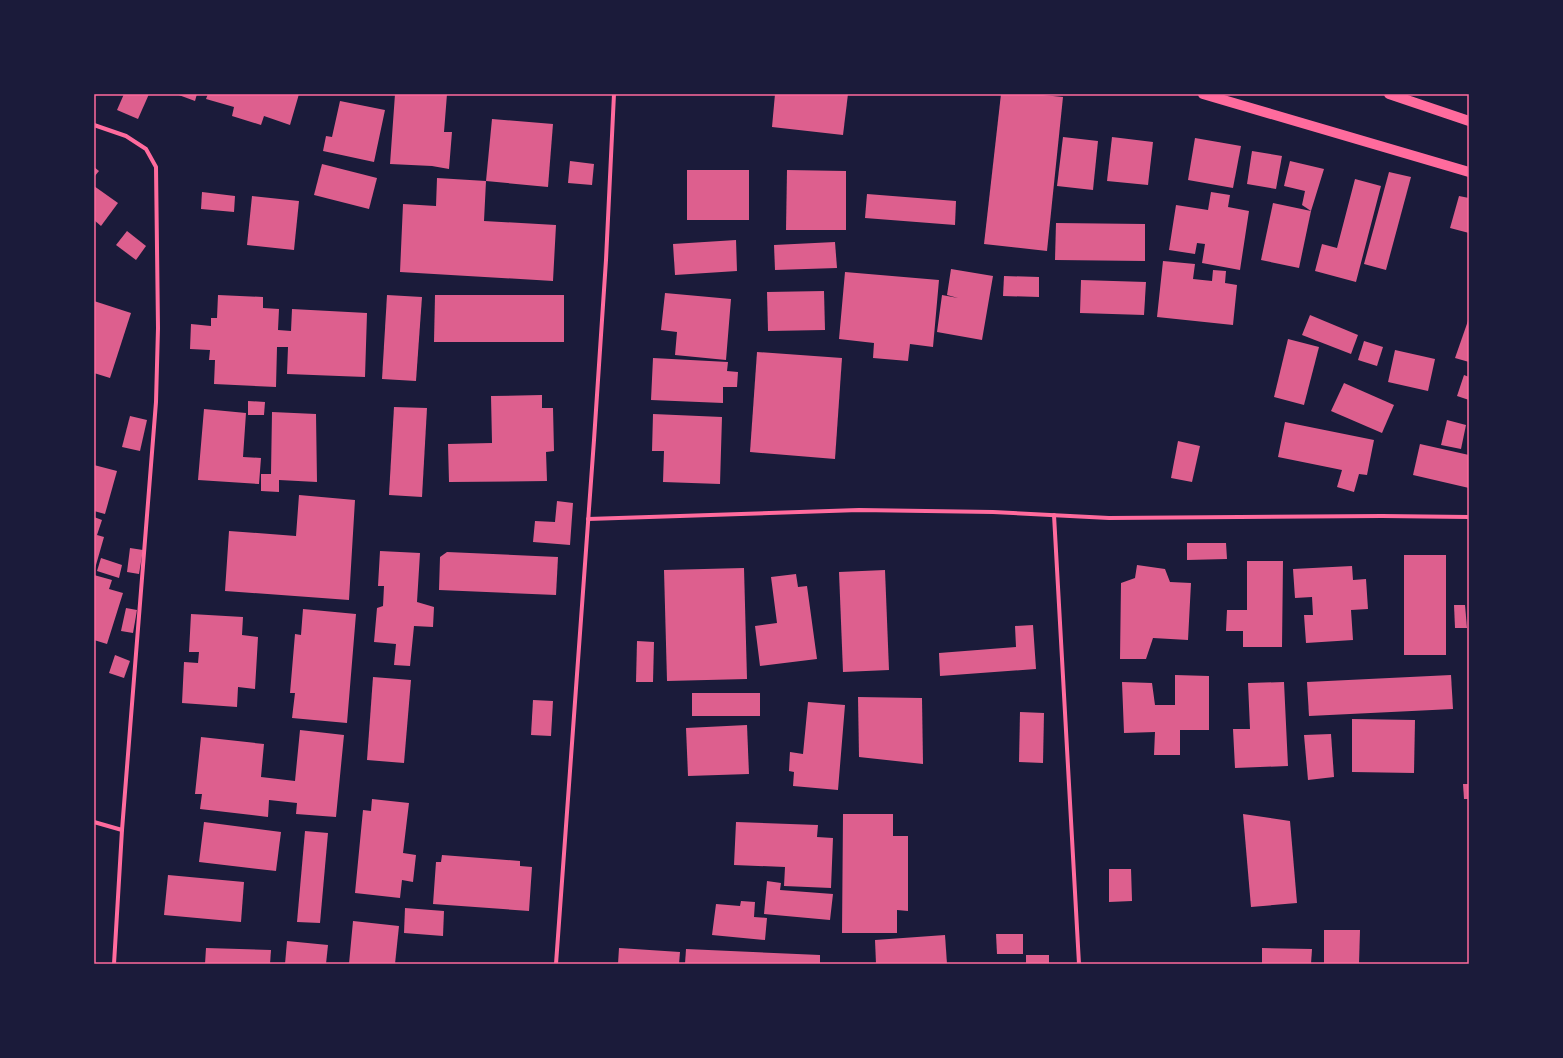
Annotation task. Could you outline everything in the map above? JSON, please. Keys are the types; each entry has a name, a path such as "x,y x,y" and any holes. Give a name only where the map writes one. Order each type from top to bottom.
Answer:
{"main road":[{"path":"1203,94 1469,172"},
{"path":"1390,94 1469,121"}],"street":[{"path":"556,964 606,260 614,94"},
{"path":"94,125 126,136 146,149 156,167 158,328 156,402 122,830 114,964"},
{"path":"588,520 859,510 993,512 1109,518 1382,516 1469,517"},
{"path":"1054,515 1079,964"},
{"path":"94,822 122,830"}],"building":[{"path":"124,94 149,94 138,119 117,110"},
{"path":"176,94 197,94 195,101"},
{"path":"208,94 299,94 290,125 264,116 261,125 232,116 234,107 206,99"},
{"path":"395,94 447,94 444,132 452,132 449,169 432,166 390,164"},
{"path":"775,94 848,94 843,135 772,127"},
{"path":"1001,94 1033,94 1063,97 1047,251 984,244"},
{"path":"340,101 385,110 374,162 323,151 326,136 332,137"},
{"path":"492,119 553,124 548,187 486,181"},
{"path":"1063,137 1098,141 1093,190 1057,186"},
{"path":"1112,137 1153,142 1148,185 1107,181"},
{"path":"1195,138 1241,146 1233,188 1188,180"},
{"path":"1252,151 1282,156 1276,189 1247,184"},
{"path":"570,161 594,164 592,185 568,183"},
{"path":"1290,161 1324,169 1311,211 1302,205 1305,191 1284,186"},
{"path":"322,164 377,178 369,209 314,195"},
{"path":"94,167 99,171 94,177"},
{"path":"687,170 749,170 749,220 687,220"},
{"path":"787,170 846,171 846,230 786,230"},
{"path":"1389,172 1411,177 1386,270 1364,264"},
{"path":"437,178 486,181 484,221 556,225 553,281 400,272 403,204 436,206"},
{"path":"1355,179 1381,186 1356,282 1315,271 1322,244 1337,248"},
{"path":"94,186 118,203 101,226 94,220"},
{"path":"202,192 235,196 234,212 201,209"},
{"path":"1211,192 1230,195 1228,207 1249,211 1240,270 1202,263 1205,244 1197,243 1195,254 1169,250 1176,205 1208,210"},
{"path":"867,194 956,201 955,225 865,218"},
{"path":"252,196 299,201 294,250 247,245"},
{"path":"1459,196 1469,198 1469,233 1450,228"},
{"path":"1273,203 1311,211 1299,268 1261,260"},
{"path":"1056,223 1145,224 1145,261 1055,260"},
{"path":"127,231 146,246 136,260 116,245"},
{"path":"736,240 737,271 675,275 673,244"},
{"path":"835,242 837,268 775,270 774,245"},
{"path":"1163,261 1195,264 1193,279 1212,281 1213,270 1226,271 1225,283 1237,285 1233,325 1157,317"},
{"path":"951,269 993,276 982,340 937,332 942,295 958,298 947,295"},
{"path":"845,272 939,280 933,347 910,344 908,361 873,358 874,343 839,339"},
{"path":"1004,276 1039,277 1039,297 1003,296"},
{"path":"1081,280 1146,282 1144,315 1080,313"},
{"path":"824,291 825,330 768,331 767,292"},
{"path":"665,293 731,299 726,360 675,355 677,332 661,330"},
{"path":"218,295 263,297 263,308 279,309 278,330 291,331 292,309 367,313 365,377 287,374 288,347 277,347 276,387 214,384 215,360 209,360 210,350 190,349 191,324 211,326 211,318 217,318"},
{"path":"387,295 422,297 416,381 382,379"},
{"path":"435,295 564,295 564,342 434,342"},
{"path":"94,301 131,313 110,378 94,373"},
{"path":"1310,315 1358,335 1351,354 1302,335"},
{"path":"1469,318 1469,362 1455,358"},
{"path":"1288,339 1319,347 1304,405 1274,397"},
{"path":"1364,341 1383,347 1377,366 1358,360"},
{"path":"1395,350 1435,359 1428,391 1388,382"},
{"path":"757,352 842,358 835,459 750,452"},
{"path":"653,358 728,362 727,371 738,372 737,387 723,387 723,403 651,400"},
{"path":"1464,375 1469,377 1469,400 1457,396"},
{"path":"1344,383 1394,405 1382,433 1331,411"},
{"path":"542,395 542,408 553,408 554,451 546,452 547,481 449,482 448,444 492,443 491,396"},
{"path":"248,401 265,402 264,415 248,415"},
{"path":"394,407 427,408 422,497 389,495"},
{"path":"204,409 246,413 243,457 261,458 259,484 198,480"},
{"path":"272,412 316,414 317,482 279,480 279,492 261,491 261,474 271,474"},
{"path":"653,414 722,417 720,484 663,482 664,451 652,451"},
{"path":"130,416 147,420 140,451 122,447"},
{"path":"1447,420 1466,425 1461,449 1441,445"},
{"path":"1285,422 1374,440 1367,475 1359,474 1354,492 1337,487 1342,470 1278,457"},
{"path":"1178,441 1200,446 1192,482 1171,478"},
{"path":"1420,444 1469,455 1469,488 1413,475"},
{"path":"94,465 117,471 105,514 94,511"},
{"path":"299,495 355,500 349,600 225,591 229,531 296,536"},
{"path":"557,501 573,503 570,545 533,542 535,521 555,522"},
{"path":"94,517 102,520 97,535 104,537 94,572"},
{"path":"1187,543 1226,543 1227,559 1187,560"},
{"path":"130,548 143,550 139,574 127,572"},
{"path":"380,551 420,553 417,602 434,607 433,627 414,626 410,666 394,665 396,644 374,642 377,608 383,606 384,586 378,586"},
{"path":"447,552 558,557 556,595 439,590 440,557"},
{"path":"1404,555 1446,555 1446,655 1404,655"},
{"path":"101,558 122,565 119,578 97,571"},
{"path":"1247,561 1283,561 1282,647 1243,647 1243,631 1226,631 1227,610 1247,610"},
{"path":"1137,565 1165,569 1170,582 1191,583 1188,640 1153,638 1146,659 1120,659 1121,583 1135,578"},
{"path":"1352,566 1353,580 1366,579 1368,609 1351,610 1353,640 1306,643 1304,615 1313,615 1312,597 1295,598 1293,569"},
{"path":"744,568 747,679 667,681 664,570"},
{"path":"885,570 889,670 843,672 839,572"},
{"path":"796,574 798,587 807,586 817,659 760,666 755,626 777,623 771,577"},
{"path":"94,575 112,580 109,589 123,593 107,644 94,640"},
{"path":"1454,605 1465,605 1467,628 1455,628"},
{"path":"126,608 137,610 133,633 121,631"},
{"path":"303,609 356,614 347,723 292,718 295,693 290,693 295,634 301,635"},
{"path":"191,614 243,617 242,635 258,637 255,689 238,687 237,707 182,703 184,662 198,663 199,652 189,652"},
{"path":"1033,625 1036,669 940,676 939,653 1016,647 1015,626"},
{"path":"637,641 654,642 653,682 636,682"},
{"path":"115,655 130,661 124,678 109,673"},
{"path":"1175,675 1209,676 1209,730 1180,730 1180,755 1154,755 1155,732 1124,733 1122,682 1152,683 1155,705 1175,705"},
{"path":"1451,675 1453,709 1309,716 1307,682"},
{"path":"373,677 411,680 404,763 367,760"},
{"path":"1284,682 1288,766 1235,768 1233,729 1250,729 1248,683"},
{"path":"692,693 760,693 760,716 692,716"},
{"path":"858,697 922,698 923,764 859,757"},
{"path":"533,700 553,701 551,736 531,735"},
{"path":"808,702 845,705 838,790 793,786 794,772 789,771 790,752 803,754"},
{"path":"1020,712 1044,713 1043,763 1019,762"},
{"path":"1352,719 1415,720 1414,773 1352,772"},
{"path":"747,725 749,774 688,776 686,728"},
{"path":"300,730 344,735 336,817 296,814 297,803 269,800 268,817 200,809 202,794 195,794 201,737 264,744 261,777 295,781"},
{"path":"1331,734 1334,777 1308,780 1304,735"},
{"path":"1463,784 1469,784 1469,799 1464,799"},
{"path":"372,799 409,803 403,853 416,855 413,882 402,880 400,898 355,893 363,810 371,811"},
{"path":"843,814 893,814 893,836 908,836 908,911 897,910 897,933 842,933"},
{"path":"1243,814 1290,821 1297,903 1251,907"},
{"path":"204,822 281,832 276,871 199,862"},
{"path":"736,822 818,825 817,837 833,838 831,888 784,886 785,867 734,865"},
{"path":"305,831 328,833 320,923 297,922"},
{"path":"442,855 520,861 520,866 532,867 529,911 433,904 436,862 441,862"},
{"path":"1109,869 1131,869 1132,901 1109,902"},
{"path":"168,875 244,882 241,922 164,915"},
{"path":"767,881 781,883 780,890 833,894 830,920 764,914"},
{"path":"741,901 755,902 754,917 767,918 765,940 712,935 716,904 740,906"},
{"path":"405,908 444,911 443,936 404,933"},
{"path":"353,921 399,926 395,964 349,964"},
{"path":"1324,930 1360,930 1359,964 1324,964"},
{"path":"996,934 1023,934 1023,954 997,954"},
{"path":"945,935 947,964 876,964 875,940"},
{"path":"287,941 328,945 326,964 285,964"},
{"path":"206,948 271,950 270,964 205,964"},
{"path":"619,948 680,952 679,964 618,964"},
{"path":"1262,948 1312,949 1311,964 1262,964"},
{"path":"686,949 820,955 820,964 685,964"},
{"path":"1026,955 1049,955 1049,964 1026,964"}]}
